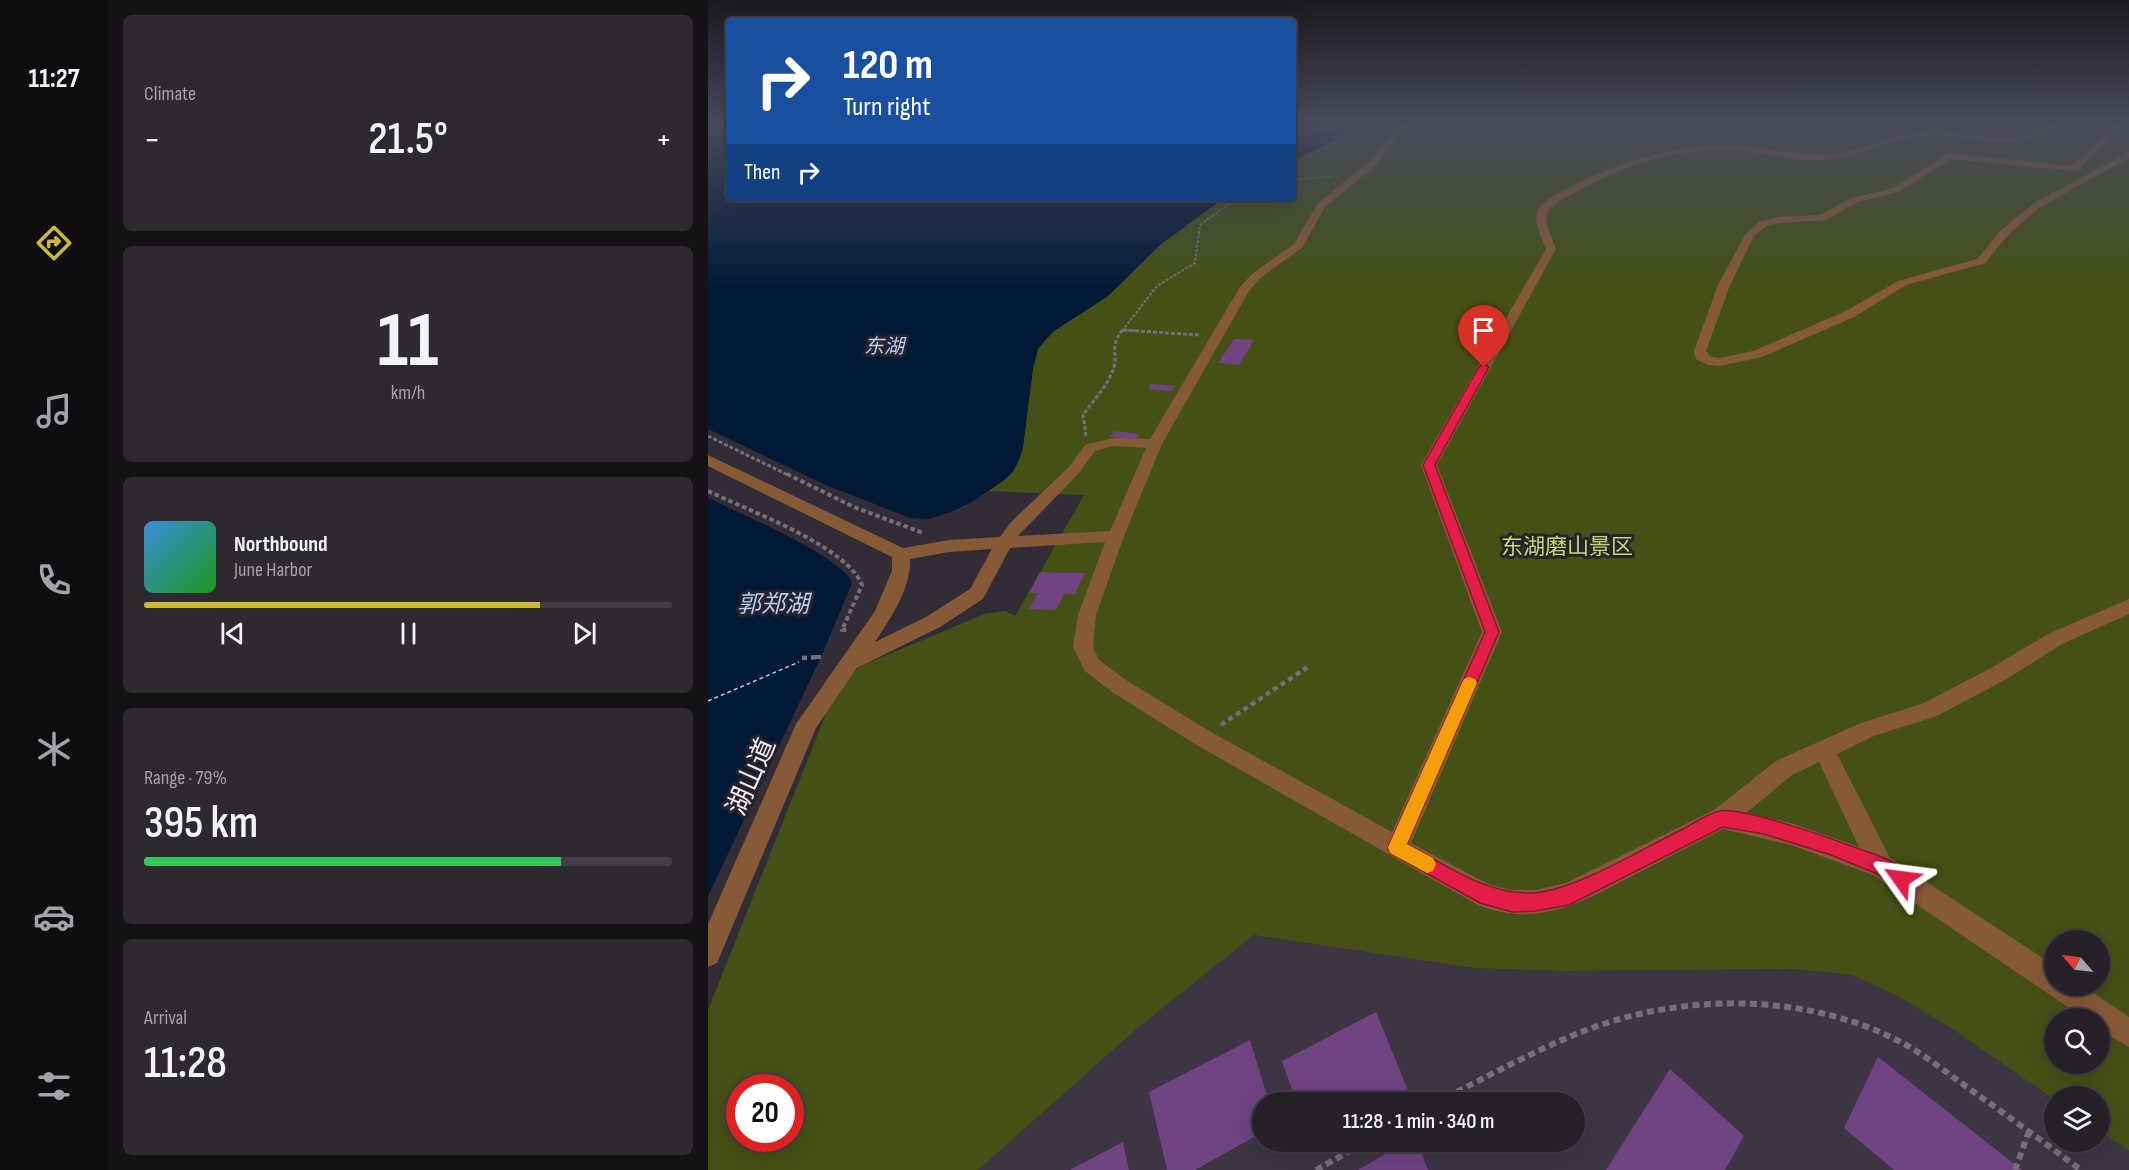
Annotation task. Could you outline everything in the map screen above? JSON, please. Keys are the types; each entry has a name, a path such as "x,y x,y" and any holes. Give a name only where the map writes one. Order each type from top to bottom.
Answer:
{"street":[{"path":"1353,178 1321,205 1298,246 1250,282 1217,336 1155,444 1116,536 1087,615 1083,647 1092,665 1119,686 1203,738 1396,847 1487,896 1512,902 1535,902 1569,896 1722,818 1784,768 1868,729 1930,710 1998,674 2055,639 2129,606"},
{"path":"1396,847 1492,632 1429,465 1551,249 1541,218 1543,210 1598,178"},
{"path":"1915,178 1896,190 1854,200 1822,218 1779,220 1762,224 1750,235 1724,285 1700,351 1701,356 1708,361 1720,362 1757,354 1850,314 1902,283 1981,261 2005,232 2037,205 2087,178"},
{"path":"849,663 912,634 970,600 982,587 1005,542 1031,511 1074,470 1090,448 1114,442 1155,444"},
{"path":"708,460 901,554 934,547 1116,536"},
{"name":"湖山道","path":"708,954 807,724 826,692 873,630 901,577 903,561 901,554"},
{"path":"1823,748 1881,866"},
{"path":"1722,818 1782,831 1881,866 2044,975"},
{"path":"2075,996 2129,1033"}],"path":[{"path":"1296,180 1312,178"},
{"path":"1347,178 1353,178"},
{"path":"1090,448 1082,424 1083,415 1112,373 1115,364 1114,345 1122,330 1157,286 1195,262 1198,250 1197,232 1200,225 1232,201"},
{"path":"1122,330 1217,336"},
{"path":"708,436 854,507 917,529 934,547"},
{"path":"708,491 808,540 847,563 859,576 862,585 842,630 873,630"},
{"path":"802,658 821,657"},
{"path":"1203,738 1309,666"},
{"path":"1457,1092 1602,1024 1674,1009 1725,1005 1778,1007 1819,1013 1857,1023 1906,1045 2081,1170"},
{"path":"2015,1170 2029,1131"},
{"path":"1316,1170 1348,1152"}],"shaded area":[{"path":"1254,935 1474,968 1563,971 1793,969 1853,975 1898,996 1954,1030 2044,1092 2044,1152 2110,1152 2110,1138 2129,1151 2129,1170 978,1170 1139,1027"}],"green space":[{"name":"东湖磨山景区","path":"1296,178 2129,178 2129,1151 2110,1138 2110,1086 2044,1086 2044,1092 1954,1030 1898,996 1852,975 1793,969 1563,971 1474,968 1254,935 1139,1027 978,1170 708,1170 708,1010 827,711 845,681 861,666 984,614 1005,611 1015,616 1084,495 989,491 1010,472 1021,454 1033,368 1038,349 1054,331 1108,296 1160,245 1220,201 1296,201"}],"water":[{"name":"东湖","path":"708,178 726,178 726,201 1220,201 1160,245 1108,296 1054,331 1045,340 1038,349 1033,368 1023,447 1013,472 972,502 953,511 929,519 910,518 826,485 708,429"},
{"name":"郭郑湖","path":"708,498 810,548 830,560 844,572 852,583 821,657 708,896"}],"building":[{"path":"1234,339 1254,340 1239,365 1218,363"},
{"path":"1151,384 1176,386 1172,391 1148,389"},
{"path":"1114,431 1140,434 1136,439 1110,437"},
{"path":"1040,572 1085,573 1075,594 1064,594 1056,610 1029,609 1038,593 1029,593"},
{"path":"1376,1012 1409,1092 1293,1092 1282,1061"},
{"path":"1250,1040 1266,1092 1252,1092 1252,1138 1195,1170 1167,1170 1149,1092"},
{"path":"1878,1057 2022,1170 1894,1170 1844,1128"},
{"path":"1670,1069 1744,1136 1725,1170 1606,1170"},
{"path":"1123,1142 1129,1170 1070,1170"},
{"path":"1389,1152 1421,1152 1428,1170 1358,1170"}],"ferry route":[{"path":"708,701 799,662"}],"slow traffic":[{"path":"1427,864 1396,847 1469,683"}],"route":[{"path":"1484,367 1429,465 1492,632 1396,847 1487,896 1512,902 1535,902 1569,896 1722,818 1764,826 1831,847 1881,866 1901,879"}]}
